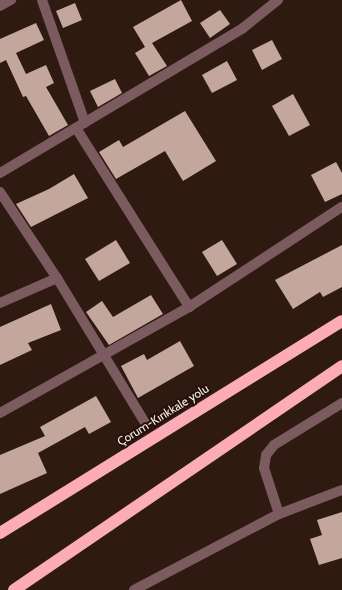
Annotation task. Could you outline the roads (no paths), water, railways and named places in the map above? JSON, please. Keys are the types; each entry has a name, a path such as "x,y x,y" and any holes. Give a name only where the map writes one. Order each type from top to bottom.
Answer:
{"highway":[{"name":"Çorum-Kırıkkale yolu","path":"0,533 342,321"},
{"path":"14,590 342,366"}],"street":[{"path":"0,6 11,0"},
{"path":"42,0 81,126 189,307"},
{"path":"0,173 243,28 278,0"},
{"path":"0,192 57,278 145,423"},
{"path":"0,413 189,307 342,207"},
{"path":"0,303 57,278"},
{"path":"279,514 264,468 266,455 274,445 342,402"},
{"path":"134,590 279,514 342,490"}]}
